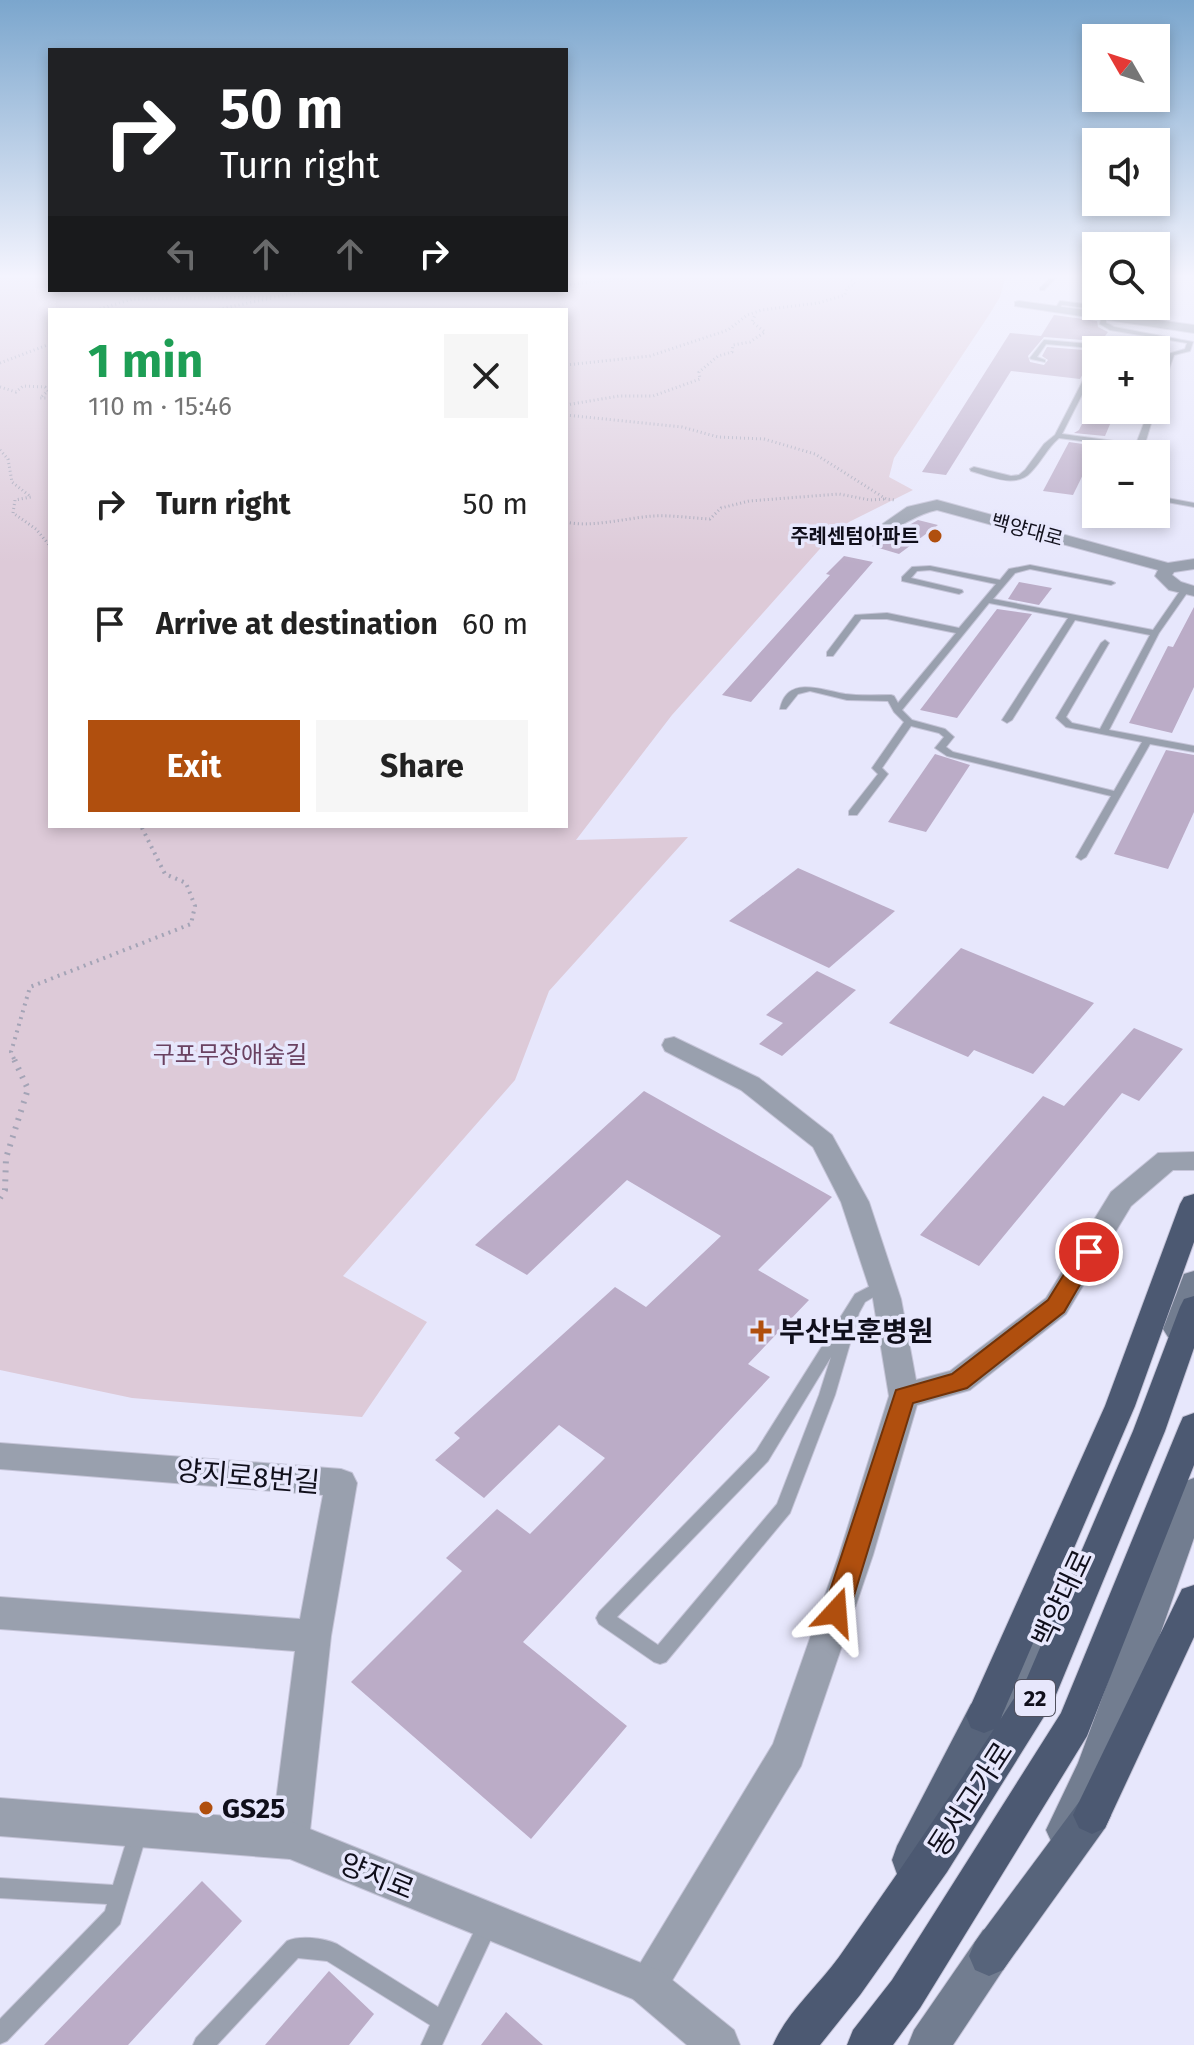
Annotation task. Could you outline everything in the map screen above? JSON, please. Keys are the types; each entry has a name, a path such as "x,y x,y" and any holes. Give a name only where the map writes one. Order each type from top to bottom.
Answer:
{"highway":[{"path":"984,1716 1120,1406 1194,1204"},
{"name":"동서고가로","path":"794,2045 846,1981 933,1858 1040,1690 1149,1431 1194,1307"},
{"name":"동서고가로","path":"868,2045 906,1994 1074,1724 1194,1426"},
{"path":"1092,1815 1194,1600"}],"main road":[{"name":"백양대로","path":"774,2045 897,1888 999,1729 1073,1578 1179,1327 1194,1282"},
{"path":"929,2045 1040,1879 1094,1771 1194,1492"},
{"path":"897,1888 984,1716"},
{"path":"989,1956 1092,1815"}],"street":[{"path":"889,525 912,510 937,505"},
{"name":"백양대로","path":"937,505 1168,568"},
{"path":"1190,590 1167,581 1164,572 1168,568 1194,564"},
{"path":"647,1985 788,1753 856,1555 904,1396 882,1285 855,1202 823,1141 750,1084 674,1045"},
{"path":"904,1396 959,1381 1056,1306 1121,1199 1167,1160 1194,1161"},
{"name":"양지로8번길","path":"0,1456 341,1483 314,1636 290,1840"},
{"path":"0,1613 314,1636"},
{"name":"양지로","path":"0,1817 290,1840 647,1985 719,2045"}],"lane":[{"path":"974,469 1017,478 1028,475 1051,441 1058,436 1082,389"},
{"path":"1058,436 1082,440"},
{"path":"1170,501 1194,505"},
{"path":"897,710 1012,571 1030,567 1111,583"},
{"path":"959,592 905,579 915,569 930,568 1002,583"},
{"path":"1103,732 1155,633 1190,590"},
{"path":"987,600 1155,633"},
{"path":"830,654 858,617 887,616 960,631"},
{"path":"1007,720 1073,617"},
{"path":"1105,643 1061,718 1069,725 1194,749"},
{"path":"783,707 795,692 810,688 847,697 891,698 909,722 942,731 949,737 940,748 950,754 1115,794"},
{"path":"853,813 883,774 877,768 909,722"},
{"path":"1081,857 1147,741"},
{"path":"852,1314 827,1395 784,1508 660,1656 605,1618 762,1456 860,1298 882,1285"},
{"path":"0,2034 113,1917 140,1828"},
{"path":"0,1888 120,1895"},
{"path":"431,2045 490,1921"},
{"path":"203,2045 294,1948 330,1951 442,2021"}],"path":[{"path":"568,405 619,396 653,396 700,379 699,373"},
{"path":"0,387 16,392 23,386 45,387 48,391"},
{"path":"568,415 682,427 718,437 779,443 815,454 886,499"},
{"path":"0,450 8,459 7,475 14,486 31,497 15,500 13,513 36,529 48,544"},
{"path":"568,522 582,526 608,520 658,516 710,519 721,508 788,497 839,494 870,500 937,505"},
{"path":"0,1198 5,1190 6,1158 28,1089 11,1052 30,987 191,924 195,906 186,883 165,874 142,828"}],"green space":[{"name":"구포무장애숲길","path":"0,373 48,373 48,828 568,828 568,373 950,373 894,458 889,477 913,490 849,522 834,533 672,715 576,840 688,837 549,991 515,1080 343,1276 427,1322 362,1417 132,1398 0,1370"}],"building":[{"path":"984,373 1009,373 946,475 922,472"},
{"path":"1032,373 1082,373 1080,379"},
{"path":"1082,424 1110,424 1105,436 1074,433"},
{"path":"1069,442 1082,444 1082,477 1073,495 1043,491"},
{"path":"918,520 938,525 899,554 872,546"},
{"path":"844,556 873,562 751,702 722,695 830,575 826,574"},
{"path":"1019,582 1052,588 1039,605 1008,599"},
{"path":"1194,607 1194,687 1172,733 1129,723 1168,646 1173,647"},
{"path":"997,609 1032,614 957,718 920,710"},
{"path":"1166,750 1194,755 1194,812 1168,869 1114,854"},
{"path":"935,754 970,765 926,832 888,822"},
{"path":"798,868 895,911 829,968 729,921"},
{"path":"961,948 1094,1003 1033,1074 974,1050 968,1057 889,1023"},
{"path":"817,971 856,990 782,1056 759,1044 783,1023 766,1015"},
{"path":"1134,1028 1183,1049 1139,1101 1122,1093 979,1266 920,1235 1043,1096 1064,1106"},
{"path":"644,1091 832,1197 758,1270 809,1300 748,1364 770,1377 523,1642 627,1726 531,1839 351,1682 462,1571 446,1558 497,1509 530,1534 605,1458 559,1425 484,1498 435,1460 460,1438 454,1433 615,1287 646,1307 721,1236 627,1180 527,1275 475,1245"},
{"path":"202,1881 242,1921 128,2045 44,2045"},
{"path":"329,1971 374,2014 349,2045 265,2045"},
{"path":"506,2012 543,2045 481,2045"}],"place":[{"name":"주례센텀아파트","path":"935,536"},
{"name":"부산보훈병원","path":"761,1331"},
{"name":"GS25","path":"206,1808"}],"route":[{"path":"836,1612 904,1396 959,1381 1056,1306 1089,1252"}]}
